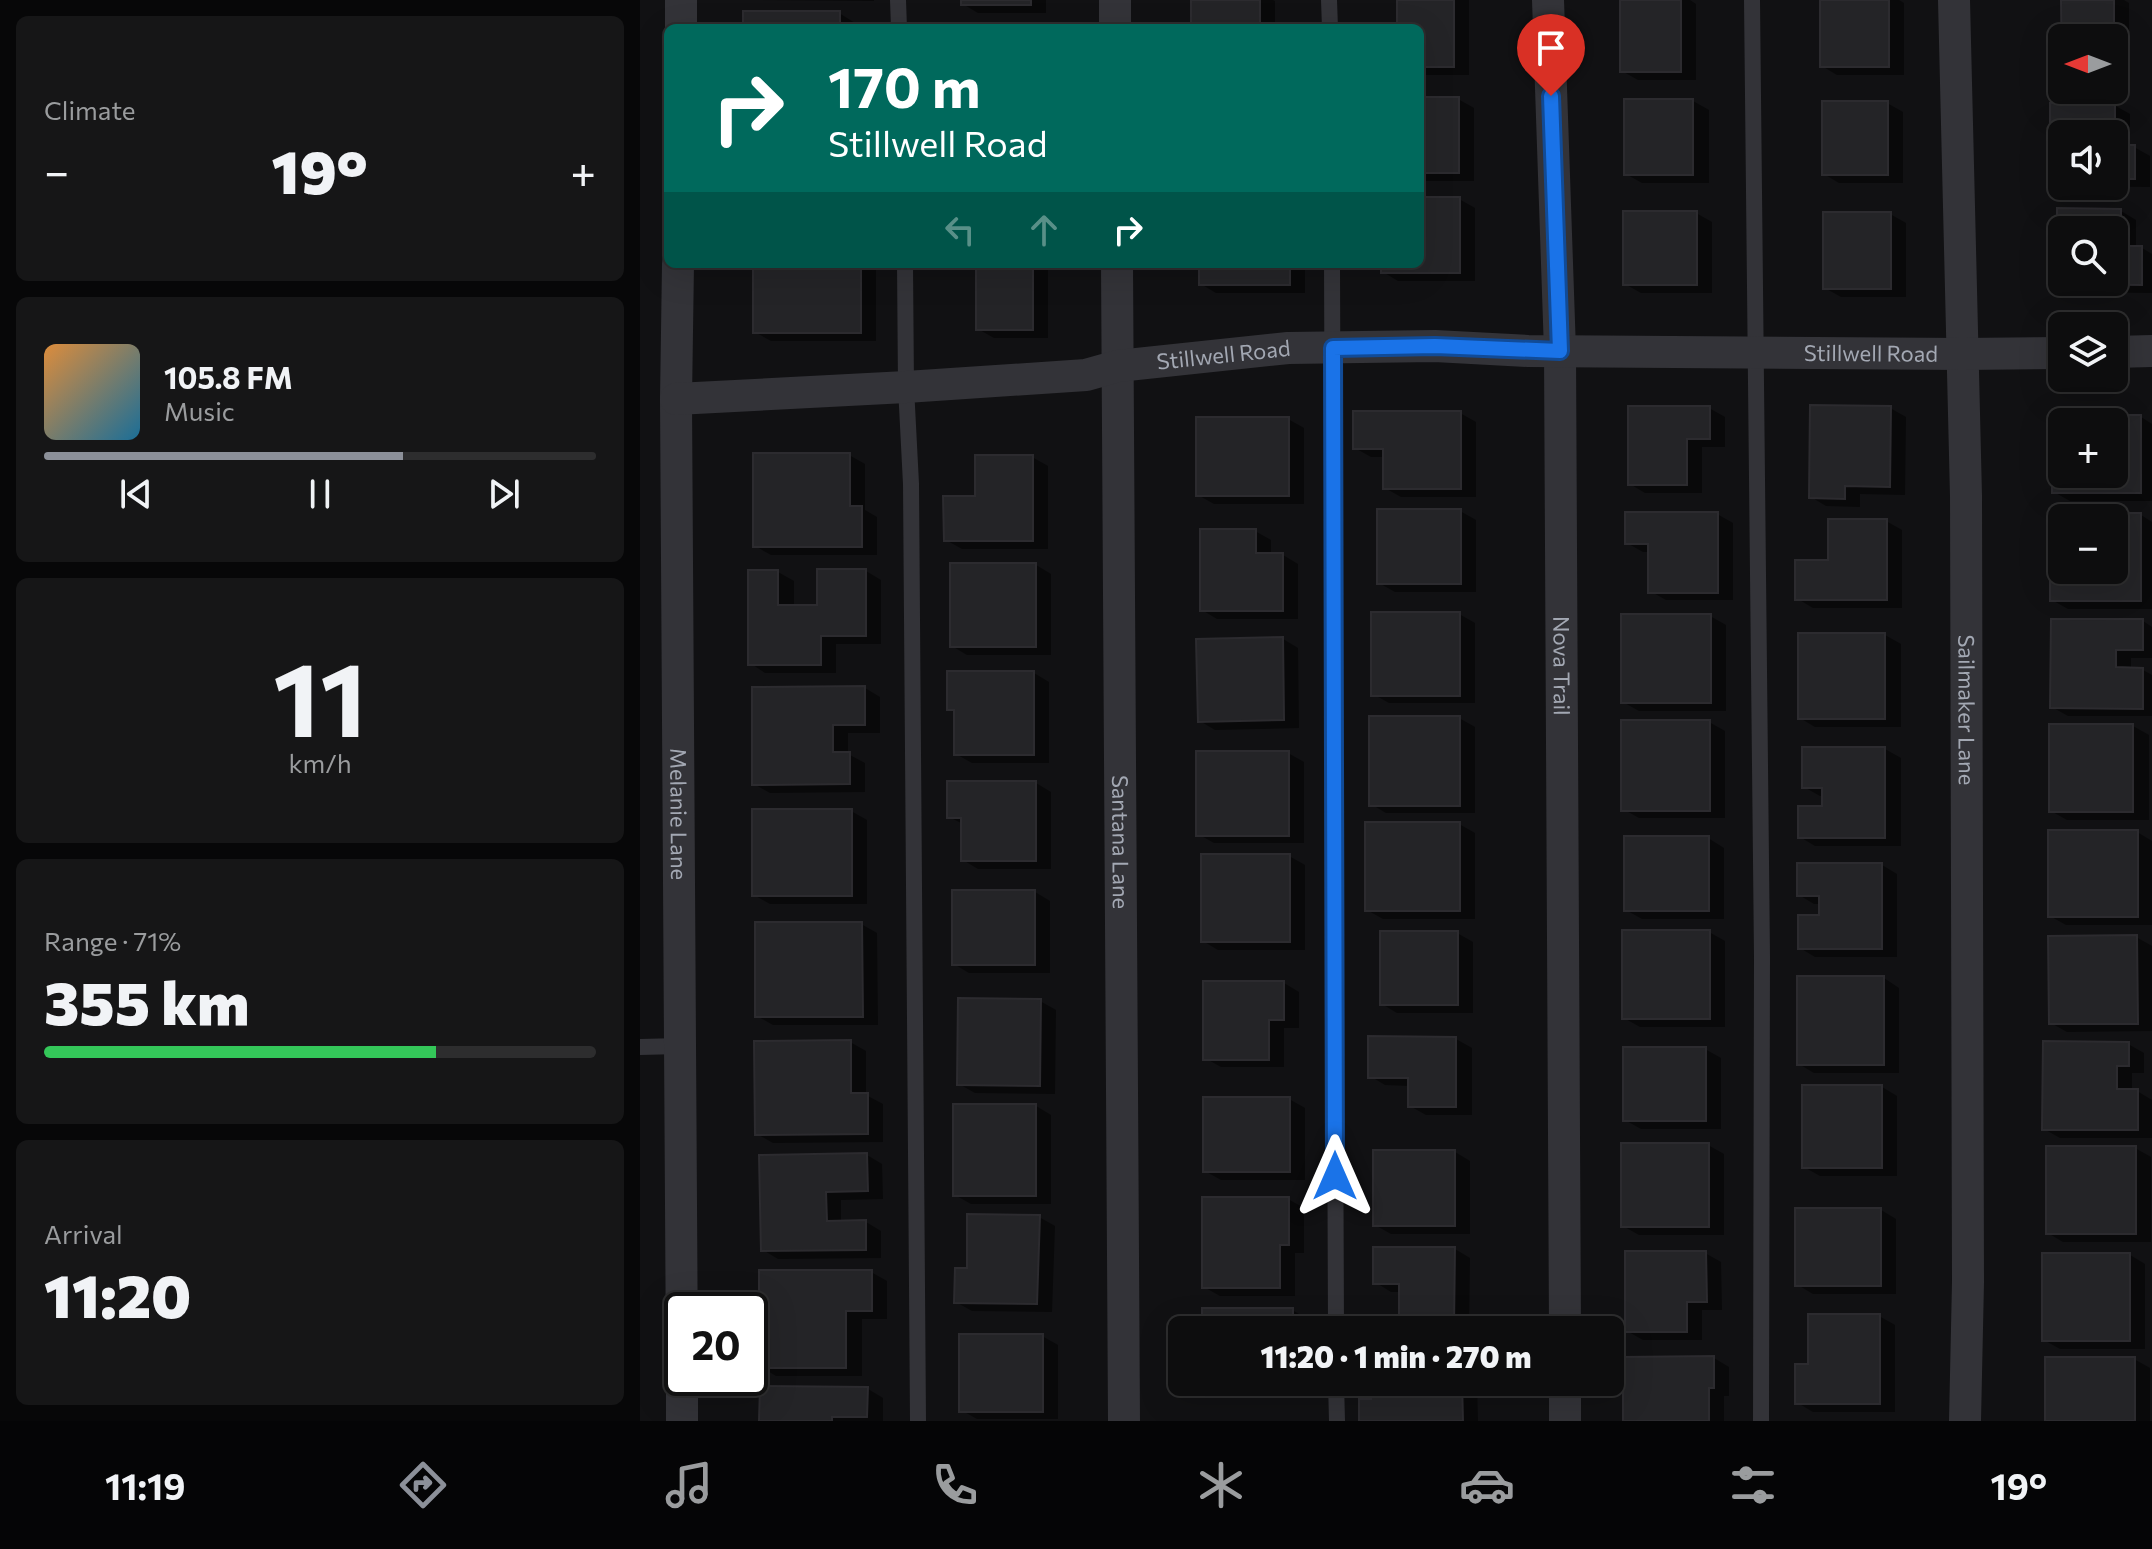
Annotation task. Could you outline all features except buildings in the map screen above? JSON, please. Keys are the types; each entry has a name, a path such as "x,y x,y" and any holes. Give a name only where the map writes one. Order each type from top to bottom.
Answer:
{"street":[{"path":"681,0 681,24"},
{"path":"1115,0 1115,24"},
{"name":"Nova Trail","path":"1548,0 1560,351 1565,1316"},
{"name":"Sailmaker Lane","path":"1954,0 1966,496 1968,1267 1965,1421"},
{"name":"Melanie Lane","path":"678,268 676,399 682,1292"},
{"name":"Santana Lane","path":"1117,268 1124,1421"},
{"name":"Stillwell Road","path":"676,399 1086,375 1118,366 1288,348 1435,346 1560,351 2048,353"},
{"path":"2128,352 2152,351"},
{"path":"682,1396 682,1421"},
{"path":"1565,1396 1565,1421"}],"lane":[{"path":"898,0 899,24"},
{"path":"1329,0 1330,24"},
{"path":"1752,0 1762,941 1761,1421"},
{"path":"905,268 911,500 918,1421"},
{"path":"1332,268 1336,1316"},
{"path":"640,1047 680,1046"},
{"path":"1336,1396 1337,1421"}],"route":[{"path":"1335,1176 1333,348 1435,346 1560,351 1551,96"}]}
